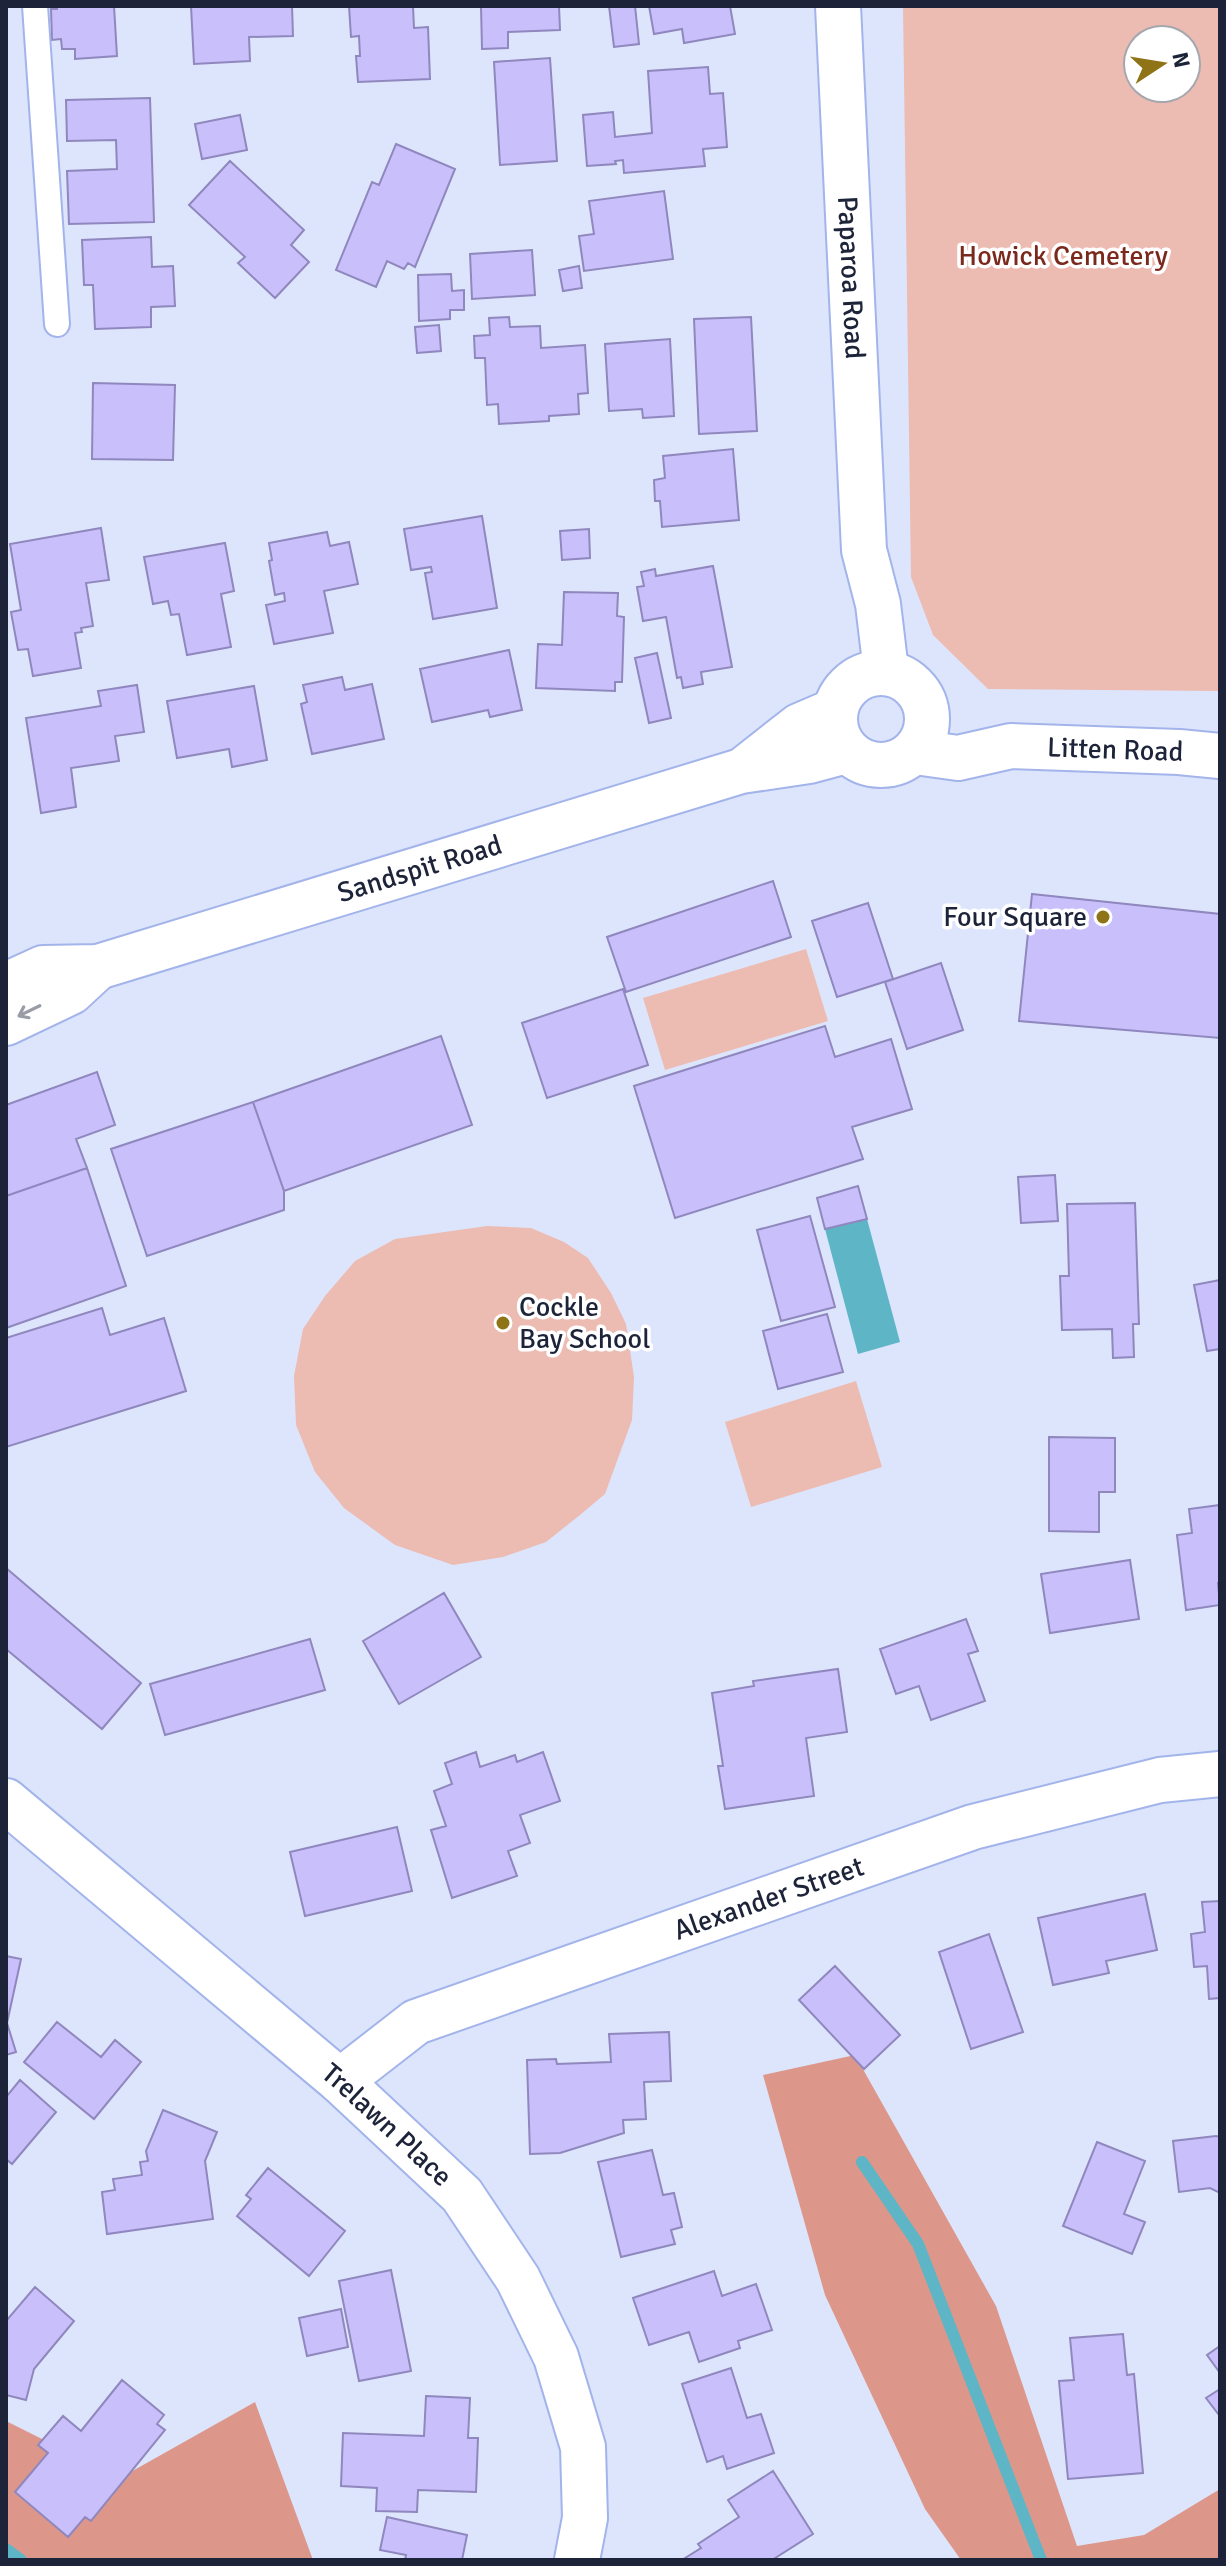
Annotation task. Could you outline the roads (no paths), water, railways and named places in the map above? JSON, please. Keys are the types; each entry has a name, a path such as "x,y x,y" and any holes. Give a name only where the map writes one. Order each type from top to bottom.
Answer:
{"street":[{"name":"Paparoa Road","path":"838,6 864,550 878,604 856,703"},
{"path":"909,682 920,693 921,732 893,764 868,764 856,703 909,682"},
{"name":"Sandspit Road","path":"6,985 43,968 98,967 741,771 809,761 856,703"},
{"name":"Litten Road","path":"921,732 1011,746 1220,756"},
{"name":"Sandspit Road","path":"6,1023 71,992 98,967"},
{"name":"Alexander Street","path":"340,2081 416,2022 973,1827 1160,1780 1220,1774"},
{"name":"Trelawn Place","path":"6,1801 340,2081 462,2195 518,2279 556,2357 583,2447 585,2518 577,2560"}],"lane":[{"path":"35,6 57,324"}],"water":[{"path":"867,1219 900,1342 858,1354 825,1229"}],"waterway":[{"path":"862,2162 918,2244 1041,2560"},
{"path":"6,2549 21,2560"}],"place":[{"name":"Four Square","path":"1103,917"},
{"name":"Cockle Bay School","path":"503,1323"}],"park label":[{"name":"Howick Cemetery","path":"1063,256"}]}
